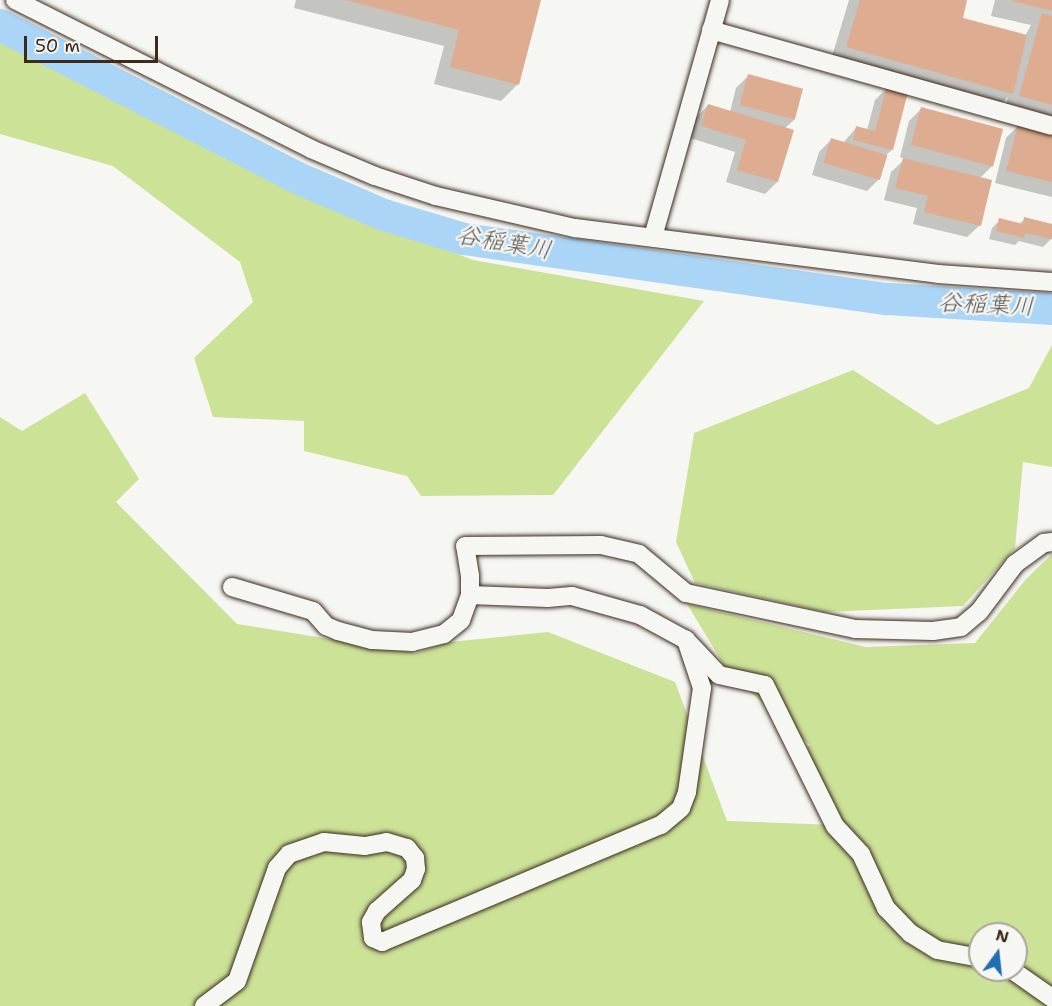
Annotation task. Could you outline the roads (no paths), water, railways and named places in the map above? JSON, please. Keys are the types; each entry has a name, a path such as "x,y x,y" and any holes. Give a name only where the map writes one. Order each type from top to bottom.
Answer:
{"street":[{"path":"653,237 720,0"},
{"path":"21,2 311,149 375,176 436,196 504,214 575,228 938,274 1052,282"},
{"path":"711,30 1052,126"},
{"path":"232,587 313,611 326,626 338,632 372,640 412,642 444,634 461,620 470,595 470,576 465,546 602,545 639,554 686,593 855,629 933,631 961,627 979,612 1015,564 1044,543 1052,542"},
{"path":"470,595 548,598 572,596 640,615 686,640 719,675 765,685 835,825 861,854 886,908 910,933 937,950 968,956"},
{"path":"204,1006 237,981 277,868 289,854 324,842 365,846 387,842 407,848 415,858 416,869 412,880 377,911 370,922 373,938 382,942 661,825 681,808 687,792 702,688 686,640"},
{"path":"1028,982 1052,999"}],"waterway":[{"name":"谷稲葉川","path":"0,25 300,179 384,215 464,239 888,299 1052,309"}]}
